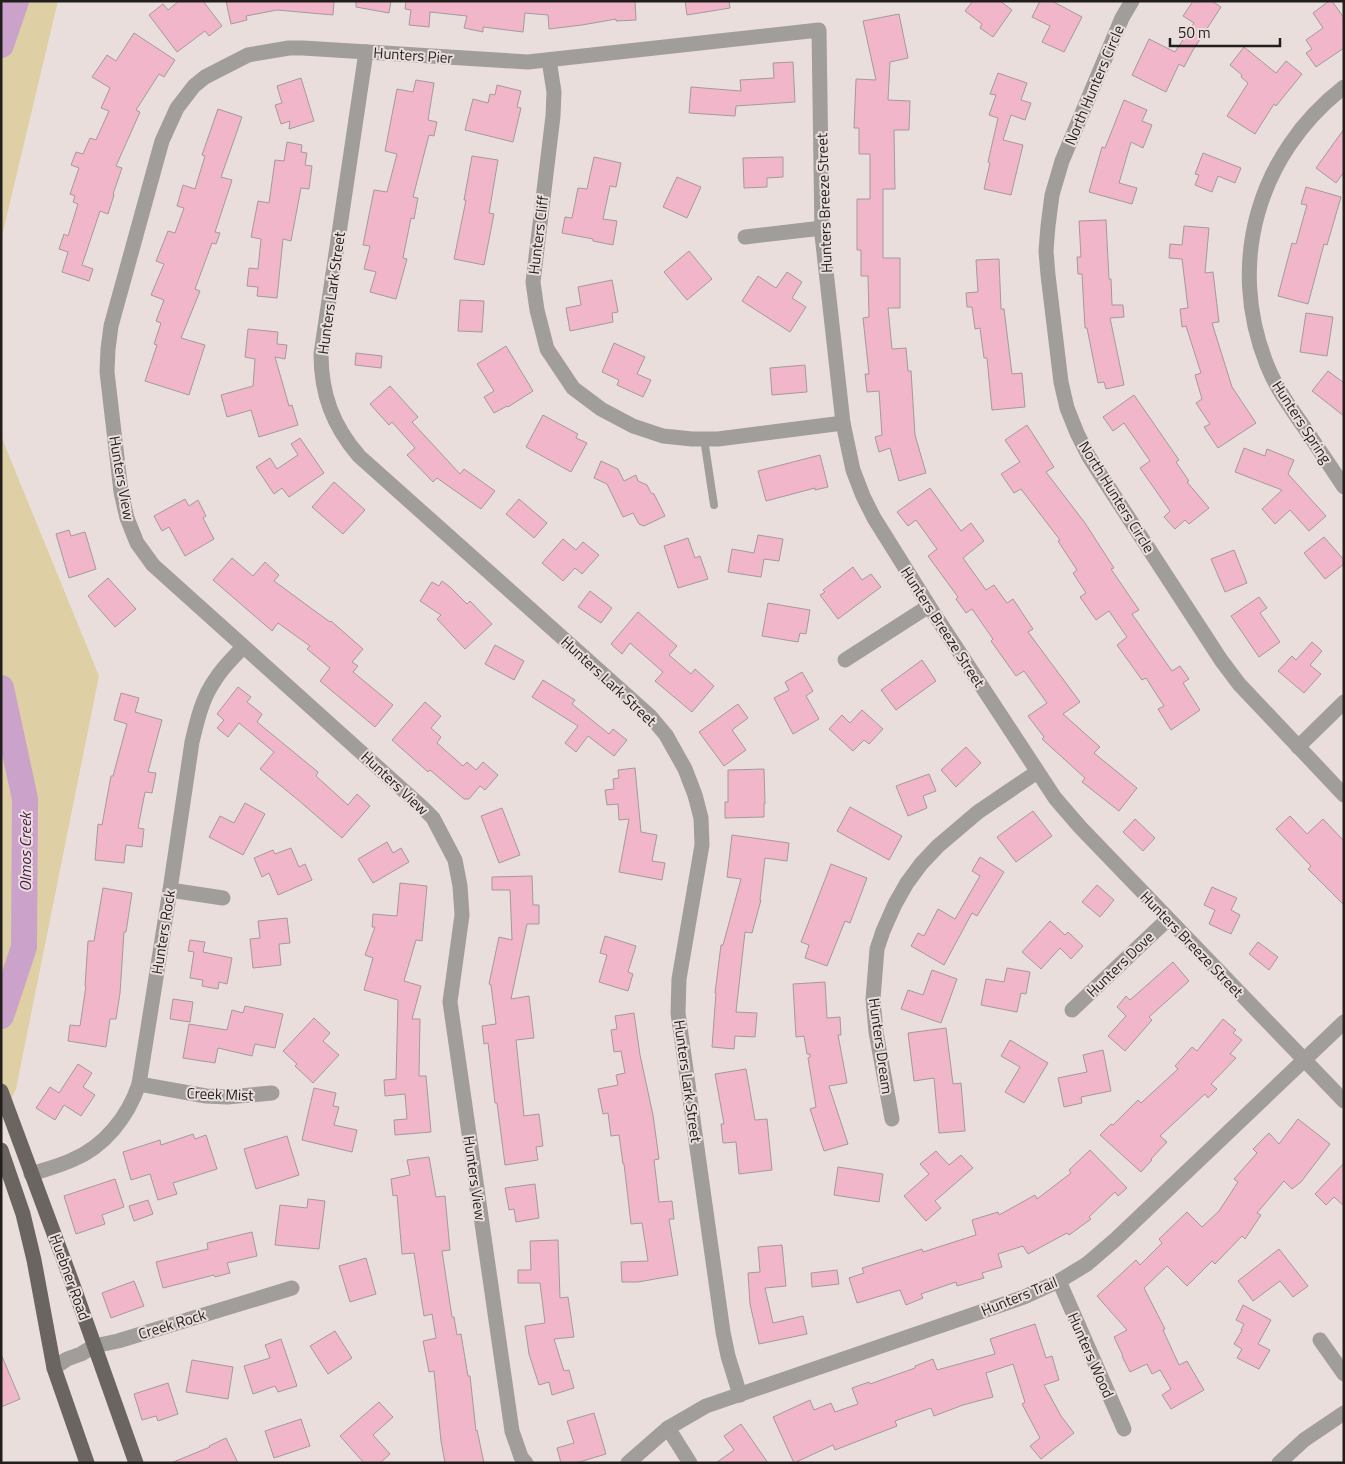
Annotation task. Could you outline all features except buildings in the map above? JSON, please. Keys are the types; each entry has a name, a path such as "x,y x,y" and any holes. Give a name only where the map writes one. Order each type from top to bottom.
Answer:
{"main road":[{"name":"Huebner Road","path":"1,1091 74,1285 136,1463"},
{"name":"Huebner Road","path":"1,1150 23,1214 34,1260 54,1368 87,1463"}],"street":[{"name":"North Hunters Circle","path":"1128,2 1062,161 1052,195 1046,251 1061,382 1067,408 1077,433 1094,465 1221,660 1239,684 1344,795"},
{"name":"Hunters Pier","path":"131,252 162,141 176,108 205,77 248,55 289,48 303,48 528,62 819,30"},
{"name":"Hunters Breeze Street","path":"819,30 822,228 843,423 853,470 863,496 874,518 929,606 1054,798 1344,1101"},
{"name":"Hunters Lark Street","path":"366,52 321,354 325,396 335,422 350,445 360,456 650,716 666,735 685,768 695,795 700,818 702,845 679,979 678,1013 723,1332 740,1395"},
{"name":"Hunters Cliff","path":"549,60 554,92 553,116 533,282 537,310 547,349 573,388 601,409 633,426 663,436 692,440 718,439 843,423"},
{"name":"Hunters Spring","path":"1344,87 1329,98 1296,134 1270,177 1254,224 1250,248 1249,273 1253,322 1268,367 1282,395 1344,487"},
{"path":"745,237 822,228"},
{"name":"Hunters View","path":"131,252 110,326 107,365 121,492 127,518 137,543 153,565 423,808 432,818 455,860 460,886 462,915 450,1002 512,1431 521,1457 526,1463"},
{"path":"845,660 929,606"},
{"name":"Hunters Rock","path":"31,1174 73,1160 95,1147 114,1129 134,1100 139,1084 196,722 215,679 243,647"},
{"path":"1298,747 1344,702"},
{"name":"Hunters Dream","path":"892,1119 876,1032 873,999 877,949 883,931 907,883 938,846 978,812 1037,772"},
{"path":"170,890 223,898"},
{"name":"Hunters Dove","path":"1072,1010 1168,918"},
{"name":"Hunters Trail","path":"628,1463 668,1428 706,1406 1024,1297 1059,1281 1086,1264 1116,1239 1344,1022"},
{"name":"Creek Mist","path":"139,1084 206,1096 272,1093"},
{"name":"Hunters Wood","path":"1059,1281 1124,1429"},
{"name":"Creek Rock","path":"54,1368 67,1359 81,1354 94,1346 118,1341 292,1288"},
{"path":"1320,1340 1344,1374"},
{"path":"1279,1463 1304,1440 1344,1413"},
{"path":"668,1428 690,1463"}],"lane":[{"path":"704,439 714,505"}],"shaded area":[{"path":"1,1 58,1 1,240"},
{"path":"1,436 99,676 16,1089 1,1120"}],"waterway":[{"name":"Olmos Creek","path":"1,45 16,1"},
{"name":"Olmos Creek","path":"1,688 25,799 24,947 1,1016"}]}
